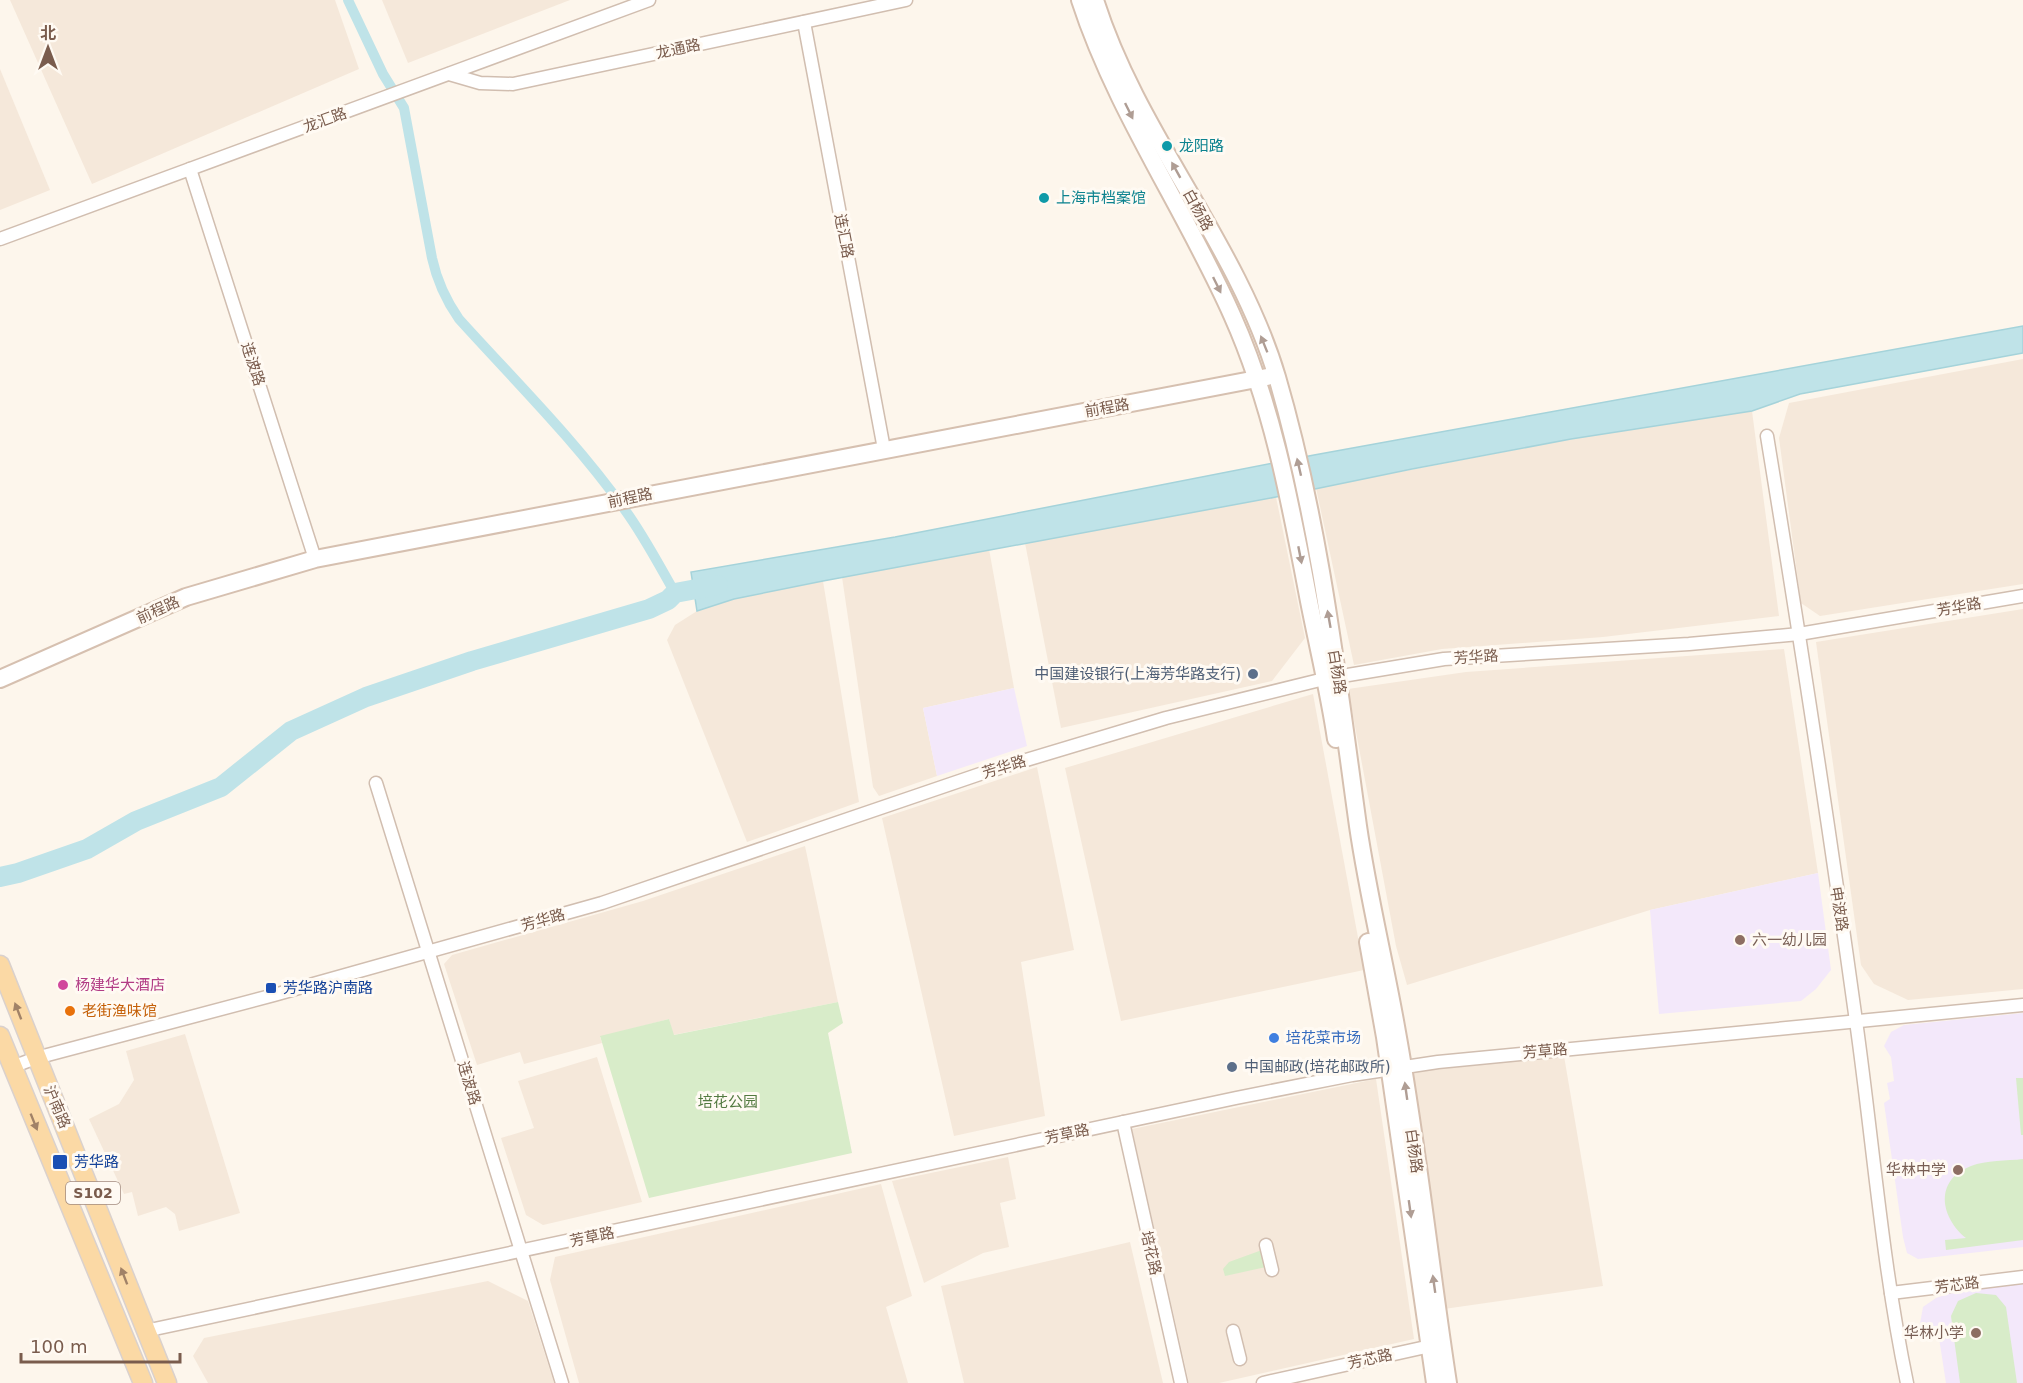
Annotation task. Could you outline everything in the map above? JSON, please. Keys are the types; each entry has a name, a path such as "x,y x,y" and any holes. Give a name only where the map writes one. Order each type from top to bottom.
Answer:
{"main road":[{"name":"白杨路","path":"1080,0 1133,120 1232,315 1258,380 1289,498 1331,678"},
{"name":"白杨路","path":"1095,0 1123,71 1226,260 1250,310 1276,374 1293,440 1306,494 1331,678 1334,727 1396,1067 1436,1345 1448,1383"},
{"name":"前程路","path":"0,679 186,597 315,559 884,449 1258,380 1276,374"},
{"name":"沪南路","path":"0,965 167,1383"},
{"name":"沪南路","path":"0,1036 123,1340 143,1383"},
{"name":"芳草路","path":"123,1340 145,1331"},
{"name":"白杨路","path":"1435,1383 1436,1345"}],"street":[{"name":"龙汇路","path":"0,239 649,0"},
{"name":"龙通路","path":"449,74 480,83 513,84 906,0"},
{"name":"连汇路","path":"804,22 884,449"},
{"name":"连波路","path":"190,169 315,559"},
{"name":"申波路","path":"1767,436 1799,634 1856,1022 1891,1293 1907,1383"},
{"name":"芳华路","path":"12,1067 36,1058 429,953 602,903 1049,753 1166,718 1331,678 1444,659 1689,644 1799,634 2023,596"},
{"name":"连波路","path":"376,783 562,1383"},
{"name":"芳草路","path":"145,1331 521,1253 1123,1122 1396,1067 2023,1005"},
{"name":"培花路","path":"1123,1122 1180,1383"},
{"path":"1266,1245 1272,1270"},
{"name":"芳芯路","path":"1891,1293 2023,1277"},
{"path":"1233,1331 1240,1359"},
{"name":"芳芯路","path":"1263,1383 1436,1345"}],"shaded area":[{"path":"10,0 335,0 359,69 92,184"},
{"path":"382,0 570,0 408,63"},
{"path":"0,69 50,190 0,210"},
{"path":"2023,359 2023,584 1820,616 1801,603 1779,438 1789,403"},
{"path":"1752,411 1779,616 1603,637 1442,649 1354,665 1316,488 1571,439"},
{"path":"1276,497 1305,638 1272,681 1061,728 1025,543"},
{"path":"989,549 1014,688 923,708 937,776 879,796 873,787 842,577"},
{"path":"823,581 859,802 747,842 667,640 675,625 697,611 734,599"},
{"path":"2023,609 2023,989 1908,1000 1874,984 1861,965 1816,642"},
{"path":"1784,649 1818,873 1650,910 1407,985 1396,946 1348,689 1466,672"},
{"path":"1014,688 1027,746 937,776 923,708"},
{"path":"1313,694 1364,970 1121,1021 1065,768"},
{"path":"1037,767 1074,950 1021,962 1045,1116 954,1136 882,818"},
{"path":"805,846 838,1002 673,1035 669,1019 600,1037 602,1043 524,1064 520,1052 477,1065 444,964 452,955 643,901"},
{"name":"六一幼儿园","path":"1818,873 1831,970 1816,989 1801,1001 1659,1014 1650,910"},
{"name":"华林中学","path":"2023,1013 2023,1247 1918,1259 1907,1253 1903,1237 1884,1103 1890,1099 1887,1083 1894,1081 1891,1057 1884,1046 1891,1032 1904,1025"},
{"path":"185,1034 240,1213 179,1231 175,1214 166,1207 138,1216 132,1192 124,1194 89,1119 119,1104 134,1080 126,1051"},
{"path":"1563,1050 1603,1286 1437,1310 1402,1066"},
{"path":"597,1057 642,1202 543,1225 526,1215 501,1138 534,1128 518,1081"},
{"path":"1376,1079 1414,1339 1219,1383 1189,1383 1132,1129"},
{"path":"1008,1157 1016,1199 1000,1203 1009,1247 983,1253 924,1283 892,1181"},
{"path":"881,1184 912,1296 886,1307 908,1383 579,1383 550,1280 555,1257"},
{"path":"1130,1242 1163,1383 964,1383 941,1286"},
{"path":"488,1281 528,1301 554,1383 208,1383 193,1356 204,1338"},
{"name":"华林小学","path":"2023,1283 2023,1383 1946,1383 1939,1338 1919,1329 1923,1307 1936,1298 1954,1292"}],"green space":[{"name":"培花公园","path":"838,1002 843,1023 828,1033 852,1153 649,1198 600,1036 669,1019 674,1035"},
{"path":"2016,1078 2023,1078 2023,1135 2021,1135"},
{"path":"2023,1159 2023,1240 1946,1250 1945,1240 1966,1238 1957,1229 1946,1210 1946,1189 1951,1180 1959,1172 1977,1164"},
{"path":"1262,1250 1266,1267 1225,1276 1223,1269 1229,1262"},
{"path":"1976,1293 1996,1295 2006,1307 2017,1383 1960,1383 1951,1316 1958,1301"}],"water":[{"path":"2023,326 2023,353 1800,394 1752,411 1571,439 1276,497 823,581 734,599 697,611 691,572 895,537 1314,455"}],"waterway":[{"path":"348,0 383,74 404,108 432,258 439,282 450,304 459,319 545,412 606,485 639,530 675,593"},
{"path":"0,877 87,849 136,821 221,787 291,731 366,697 472,661 649,609 668,600 675,593 718,585"}],"place":[{"name":"龙阳路","path":"1167,146"},
{"name":"上海市档案馆","path":"1044,198"},
{"name":"中国建设银行(上海芳华路支行)","path":"1253,674"},
{"name":"六一幼儿园","path":"1740,940"},
{"name":"杨建华大酒店","path":"63,985"},
{"name":"芳华路沪南路","path":"271,988"},
{"name":"老街渔味馆","path":"70,1011"},
{"name":"培花菜市场","path":"1274,1038"},
{"name":"中国邮政(培花邮政所)","path":"1232,1067"},
{"name":"芳华路","path":"60,1162"},
{"name":"华林中学","path":"1958,1170"},
{"name":"华林小学","path":"1976,1333"}]}
